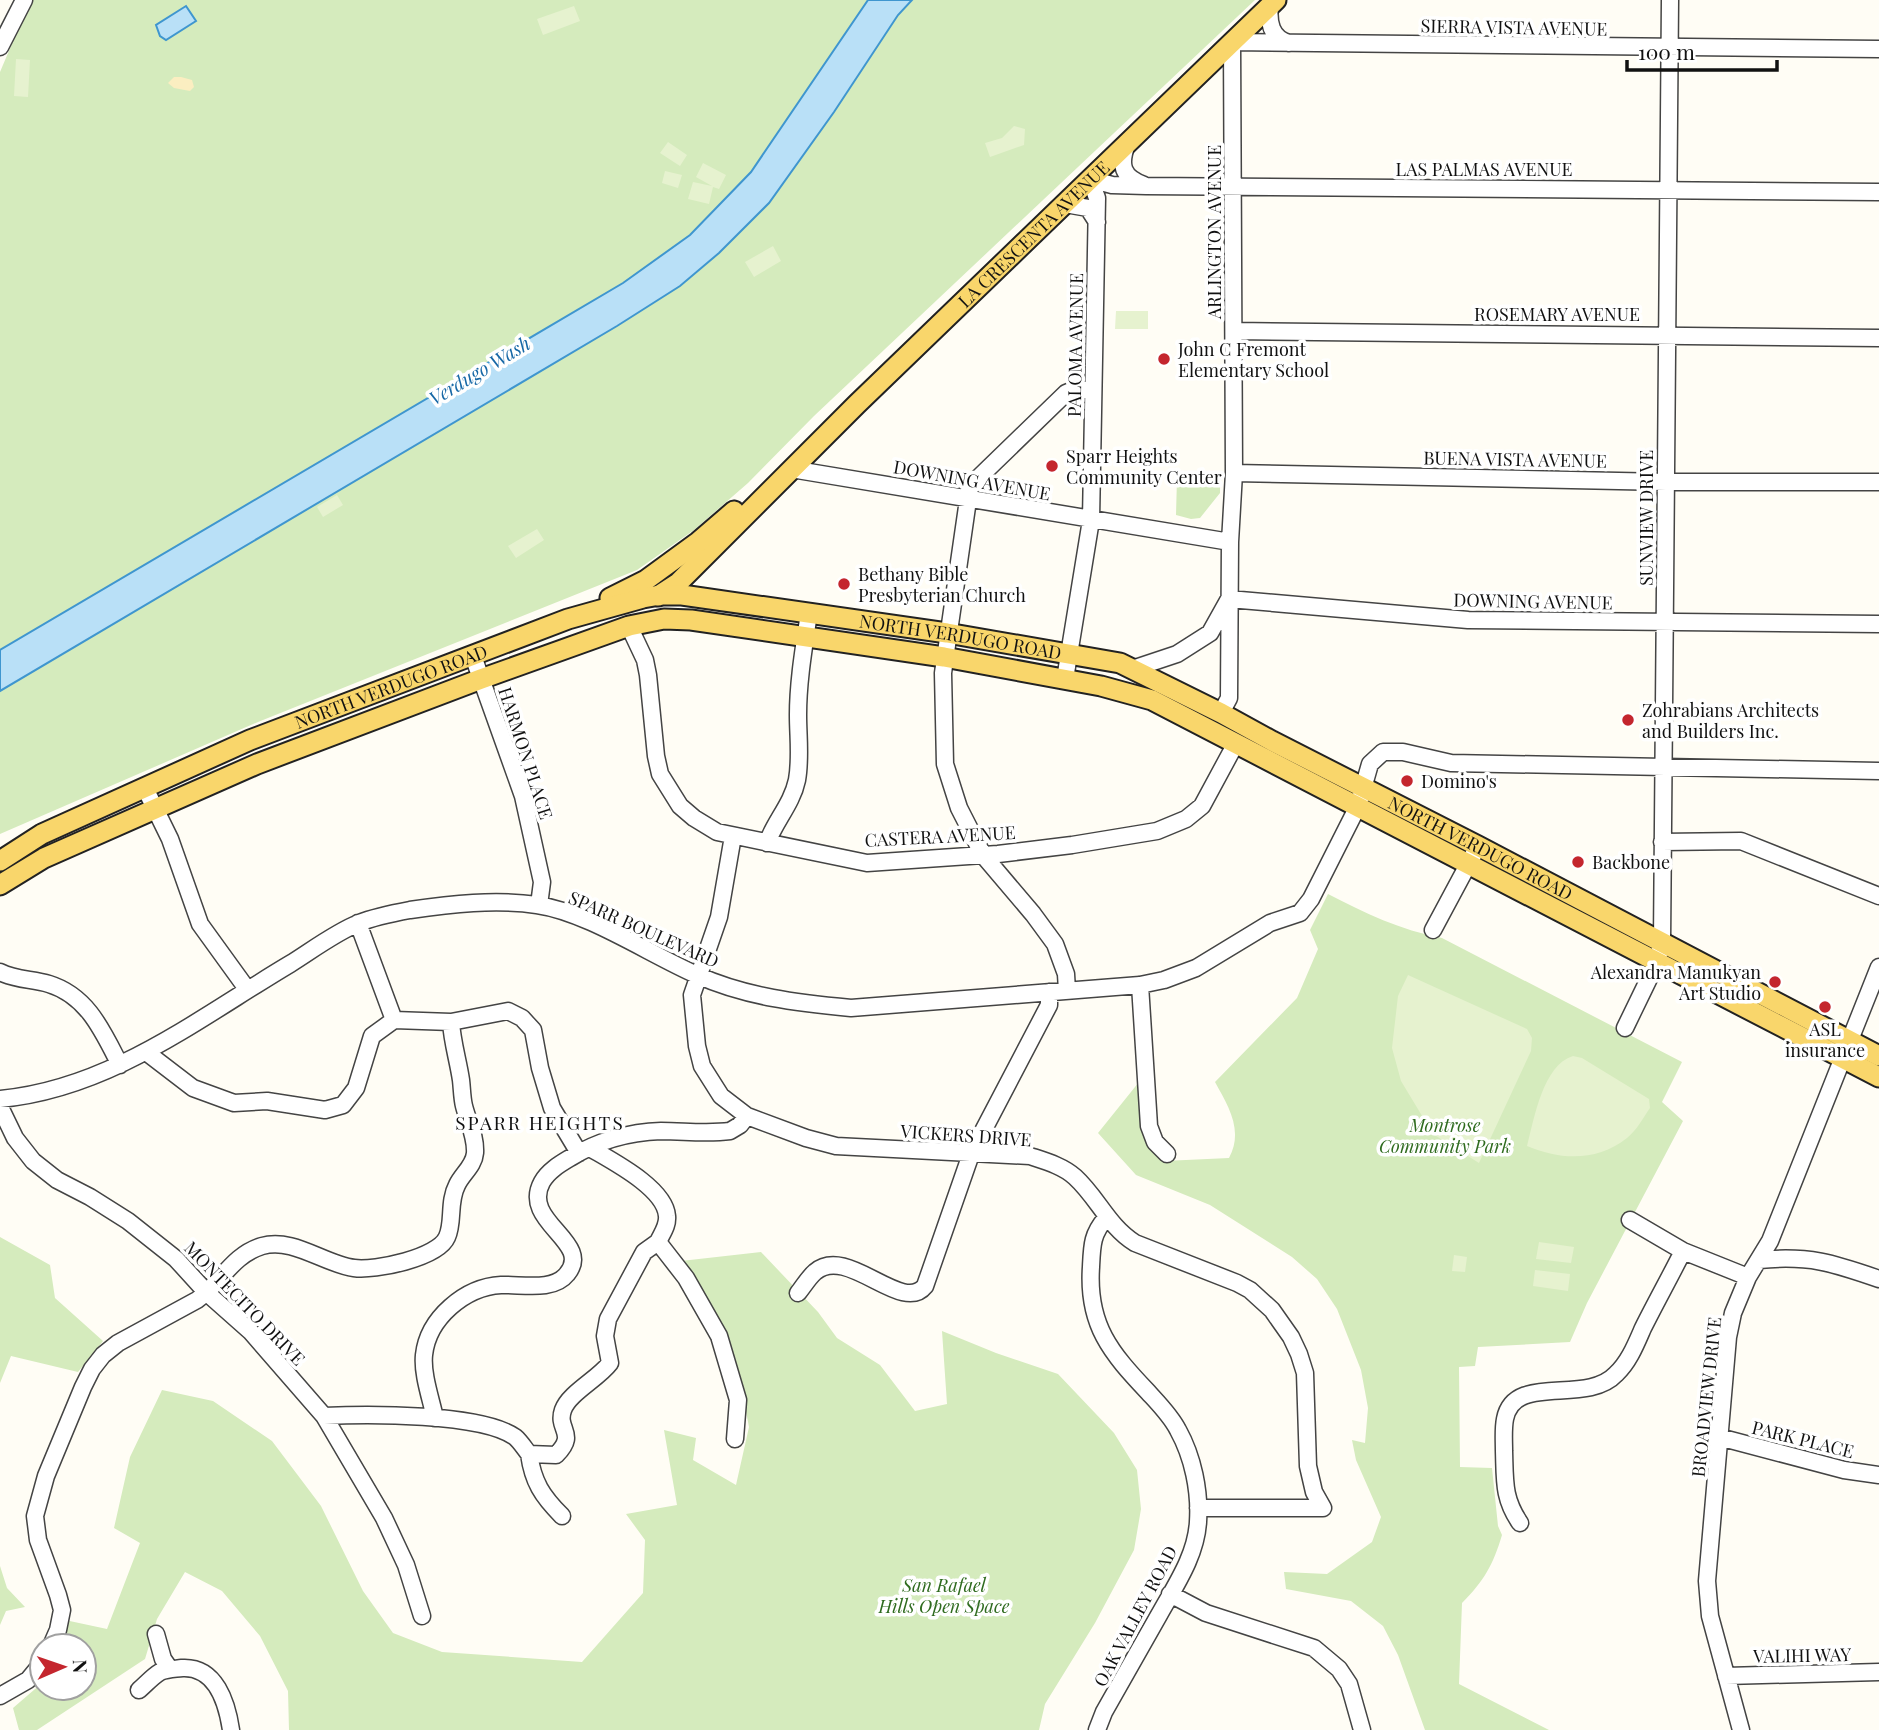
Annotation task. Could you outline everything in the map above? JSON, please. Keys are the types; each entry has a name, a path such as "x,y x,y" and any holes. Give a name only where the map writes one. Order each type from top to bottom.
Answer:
{"main road":[{"name":"LA CRESCENTA AVENUE","path":"573,647 636,613 685,576 1273,3"},
{"name":"LA CRESCENTA AVENUE","path":"568,620 646,580 792,469"},
{"name":"NORTH VERDUGO ROAD","path":"0,861 42,834 250,740 610,606 660,595 698,597 947,633 1120,663 1478,846 1879,1056"},
{"name":"NORTH VERDUGO ROAD","path":"0,885 44,858 257,764 629,626 658,620 691,620 944,657 1065,679 1152,700 1879,1077"},
{"path":"0,851 42,834"},
{"path":"0,871 44,858"}],"street":[{"path":"0,47 24,0"},
{"name":"SUNVIEW DRIVE","path":"1625,1028 1657,962 1662,942 1670,0"},
{"path":"1273,3 1272,30 1281,41 1289,43"},
{"name":"SIERRA VISTA AVENUE","path":"1232,42 1879,49"},
{"name":"ARLINGTON AVENUE","path":"1221,713 1229,698 1230,542 1234,473 1232,42"},
{"path":"1208,66 1228,74 1232,84"},
{"path":"1127,144 1122,158 1126,174 1130,180 1146,186"},
{"name":"LAS PALMAS AVENUE","path":"1090,179 1112,185 1146,186 1879,192"},
{"name":"PALOMA AVENUE","path":"1065,679 1091,520 1097,198 1090,179"},
{"path":"1065,204 1088,208 1097,222"},
{"name":"ROSEMARY AVENUE","path":"1234,331 1879,338"},
{"path":"1067,991 1066,974 1055,944 983,855 959,808 946,764 944,657 972,483 1066,393 1073,390 1093,390"},
{"name":"DOWNING AVENUE","path":"792,469 1230,542"},
{"name":"BUENA VISTA AVENUE","path":"1234,473 1666,482 1879,482"},
{"path":"1132,669 1177,654 1210,633 1229,599"},
{"name":"DOWNING AVENUE","path":"1229,599 1468,620 1879,624"},
{"path":"766,843 788,806 800,762 797,715 809,613"},
{"name":"CASTERA AVENUE","path":"645,660 646,643 658,620"},
{"name":"CASTERA AVENUE","path":"629,626 645,660 652,693 656,756 660,774 680,806 717,832 867,863 983,855 1157,831 1186,820 1202,806 1236,743"},
{"name":"HARMON PLACE","path":"473,656 523,796 542,882 539,905"},
{"path":"1357,806 1370,764 1383,752 1393,751 1451,763 1879,771"},
{"path":"145,788 170,839 200,924 247,989"},
{"name":"SPARR BOULEVARD","path":"0,1099 63,1086 120,1065 146,1052 358,923 408,910 463,904 498,902 539,905 606,930 698,976 753,995 806,1004 851,1008 1140,985 1164,980 1196,968 1270,923 1300,913 1311,899 1357,806"},
{"name":"VICKERS DRIVE","path":"733,836 719,917 692,995 697,1046 702,1066 722,1096 747,1116 796,1135 836,1146 1030,1156 1050,1162 1073,1175 1122,1235 1135,1243 1250,1290 1272,1310 1291,1337 1305,1373 1305,1441 1308,1466 1314,1492 1323,1508 1198,1508"},
{"path":"1662,842 1741,841 1879,896"},
{"path":"1433,930 1478,846"},
{"path":"358,923 394,1020"},
{"name":"BROADVIEW DRIVE","path":"1741,1730 1710,1616 1707,1581 1728,1337 1733,1312 1748,1277 1770,1241 1879,967"},
{"path":"0,972 48,984 76,997 91,1013 120,1065"},
{"path":"1140,985 1149,1126 1155,1142 1167,1154"},
{"path":"798,1293 815,1272 830,1265 839,1265 901,1291 915,1294 925,1286 971,1154 1049,1005 1049,992"},
{"path":"146,1052 194,1088 234,1103 267,1101 325,1110 343,1105 356,1088 372,1036 394,1020 451,1021 504,1011 518,1014 530,1024 536,1036 552,1108 584,1150 654,1192 665,1205 667,1225 658,1242 644,1252 607,1319 605,1336 610,1363 603,1373 564,1408 562,1420 567,1436 564,1447 556,1455 529,1454"},
{"path":"57,1632 62,1611 38,1540 35,1526 36,1507 83,1387 91,1370 103,1355 118,1343 207,1293 239,1257 262,1246 285,1245 359,1269 387,1266 426,1254 446,1240 457,1184 470,1167 475,1153 473,1132 464,1105 451,1021"},
{"name":"MONTECITO DRIVE","path":"0,1107 15,1138 43,1170 144,1232 176,1259 207,1293 251,1332 324,1416 384,1518 406,1565 422,1616"},
{"path":"435,1418 424,1356 429,1337 439,1319 468,1293 501,1285 558,1282 568,1274 573,1262 572,1251 565,1239 544,1218 538,1191 543,1179 584,1150 620,1137 642,1132 730,1131 740,1125 747,1116"},
{"name":"OAK VALLEY ROAD","path":"1097,1730 1104,1712 1192,1553 1197,1535 1198,1508 1195,1479 1179,1430 1162,1407 1114,1356 1100,1329 1091,1293 1091,1263 1096,1230 1106,1218"},
{"path":"1630,1220 1683,1251 1748,1277"},
{"path":"658,1242 686,1278 719,1336 738,1400 735,1439"},
{"path":"1520,1523 1511,1510 1506,1495 1504,1433 1507,1410 1521,1396 1533,1392 1591,1389 1602,1386 1615,1376 1632,1352 1683,1251"},
{"path":"1759,1260 1797,1257 1817,1259 1879,1279"},
{"path":"324,1416 369,1414 435,1418 489,1427 515,1437 529,1454 532,1471 544,1498 562,1516"},
{"name":"PARK PLACE","path":"1719,1437 1844,1470 1879,1475"},
{"path":"1170,1594 1206,1613 1314,1648 1339,1669 1349,1684 1362,1730"},
{"path":"156,1634 163,1659 170,1669"},
{"path":"139,1690 160,1672 188,1668 198,1670 215,1684 228,1706 231,1730"},
{"name":"VALIHI WAY","path":"1726,1676 1879,1672"},
{"path":"0,1696 28,1680"}],"green space":[{"path":"33,0 1255,0 814,416 748,483 694,530 637,570 258,722 0,834 0,72"},
{"path":"574,6 580,21 543,35 537,19"},
{"path":"16,59 30,60 28,97 14,96"},
{"path":"1014,126 1025,129 1024,145 990,157 985,143 1002,138"},
{"path":"668,142 687,155 680,166 660,153"},
{"path":"703,163 726,175 719,189 713,187 709,204 688,199 693,182 712,186 696,177"},
{"path":"665,171 682,175 678,188 662,183"},
{"path":"773,246 781,261 754,277 745,262"},
{"path":"1116,311 1148,311 1148,329 1115,329"},
{"path":"1177,478 1220,479 1220,493 1200,518 1191,519 1176,515"},
{"path":"337,495 343,505 323,517 317,507"},
{"path":"537,529 544,540 516,558 508,546"},
{"name":"Montrose Community Park","path":"1328,894 1397,926 1442,938 1682,1062 1662,1102 1683,1121 1587,1303 1570,1342 1478,1347 1475,1366 1459,1367 1460,1467 1492,1468 1498,1526 1502,1535 1487,1572 1462,1603 1459,1684 1549,1730 1425,1730 1398,1655 1383,1626 1351,1601 1286,1589 1284,1572 1327,1574 1372,1542 1381,1517 1356,1460 1352,1440 1365,1443 1368,1408 1361,1370 1337,1309 1317,1279 1292,1257 1210,1205 1136,1175 1098,1133 1139,1082 1164,1161 1229,1158 1235,1128 1215,1082 1297,998 1318,949 1310,930"},
{"path":"1408,975 1527,1029 1532,1038 1531,1051 1479,1163 1433,1134 1401,1081 1392,1048 1398,996"},
{"path":"1573,1056 1582,1058 1649,1099 1650,1108 1631,1135 1615,1146 1591,1155 1565,1156 1527,1146 1547,1081 1563,1061"},
{"path":"0,1237 50,1265 55,1298 103,1341 78,1372 11,1356 0,1383"},
{"path":"1539,1242 1574,1247 1571,1263 1536,1259"},
{"name":"San Rafael Hills Open Space","path":"761,1252 818,1312 837,1338 880,1365 915,1411 947,1404 942,1331 1058,1374 1114,1433 1137,1470 1141,1509 1134,1550 1095,1623 1045,1704 1039,1730 289,1730 288,1691 260,1636 222,1591 185,1572 157,1619 145,1659 98,1690 98,1632 63,1632 65,1620 107,1629 140,1543 114,1528 130,1457 162,1390 213,1401 272,1441 321,1506 363,1591 393,1633 442,1652 582,1662 643,1593 645,1540 626,1514 677,1505 664,1430 696,1438 693,1460 736,1485 749,1427 741,1386 681,1261"},
{"path":"1454,1255 1467,1257 1465,1272 1452,1271"},
{"path":"1535,1270 1570,1274 1568,1291 1533,1286"},
{"path":"0,1566 7,1588 25,1607 6,1611 0,1625"},
{"path":"28,1695 28,1702 80,1702 37,1730 19,1730 13,1708"}],"sand":[{"path":"174,77 192,80 194,87 190,91 174,88 168,83"}],"water":[{"name":"Verdugo Wash","path":"868,0 912,0 898,15 834,112 769,203 719,253 680,286 617,326 0,691 0,650 623,283 690,235 751,172"},
{"path":"186,6 196,21 166,40 160,36 156,25"}],"place":[{"name":"John C Fremont Elementary School","path":"1164,359"},
{"name":"Sparr Heights Community Center","path":"1052,466"},
{"name":"Bethany Bible Presbyterian Church","path":"844,584"},
{"name":"Zohrabians Architects and Builders Inc.","path":"1628,720"},
{"name":"Domino's","path":"1407,781"},
{"name":"Backbone","path":"1578,862"},
{"name":"Alexandra Manukyan Art Studio","path":"1775,982"},
{"name":"ASL insurance","path":"1825,1007"}],"district":[{"name":"SPARR HEIGHTS","path":"540,1122"}]}
